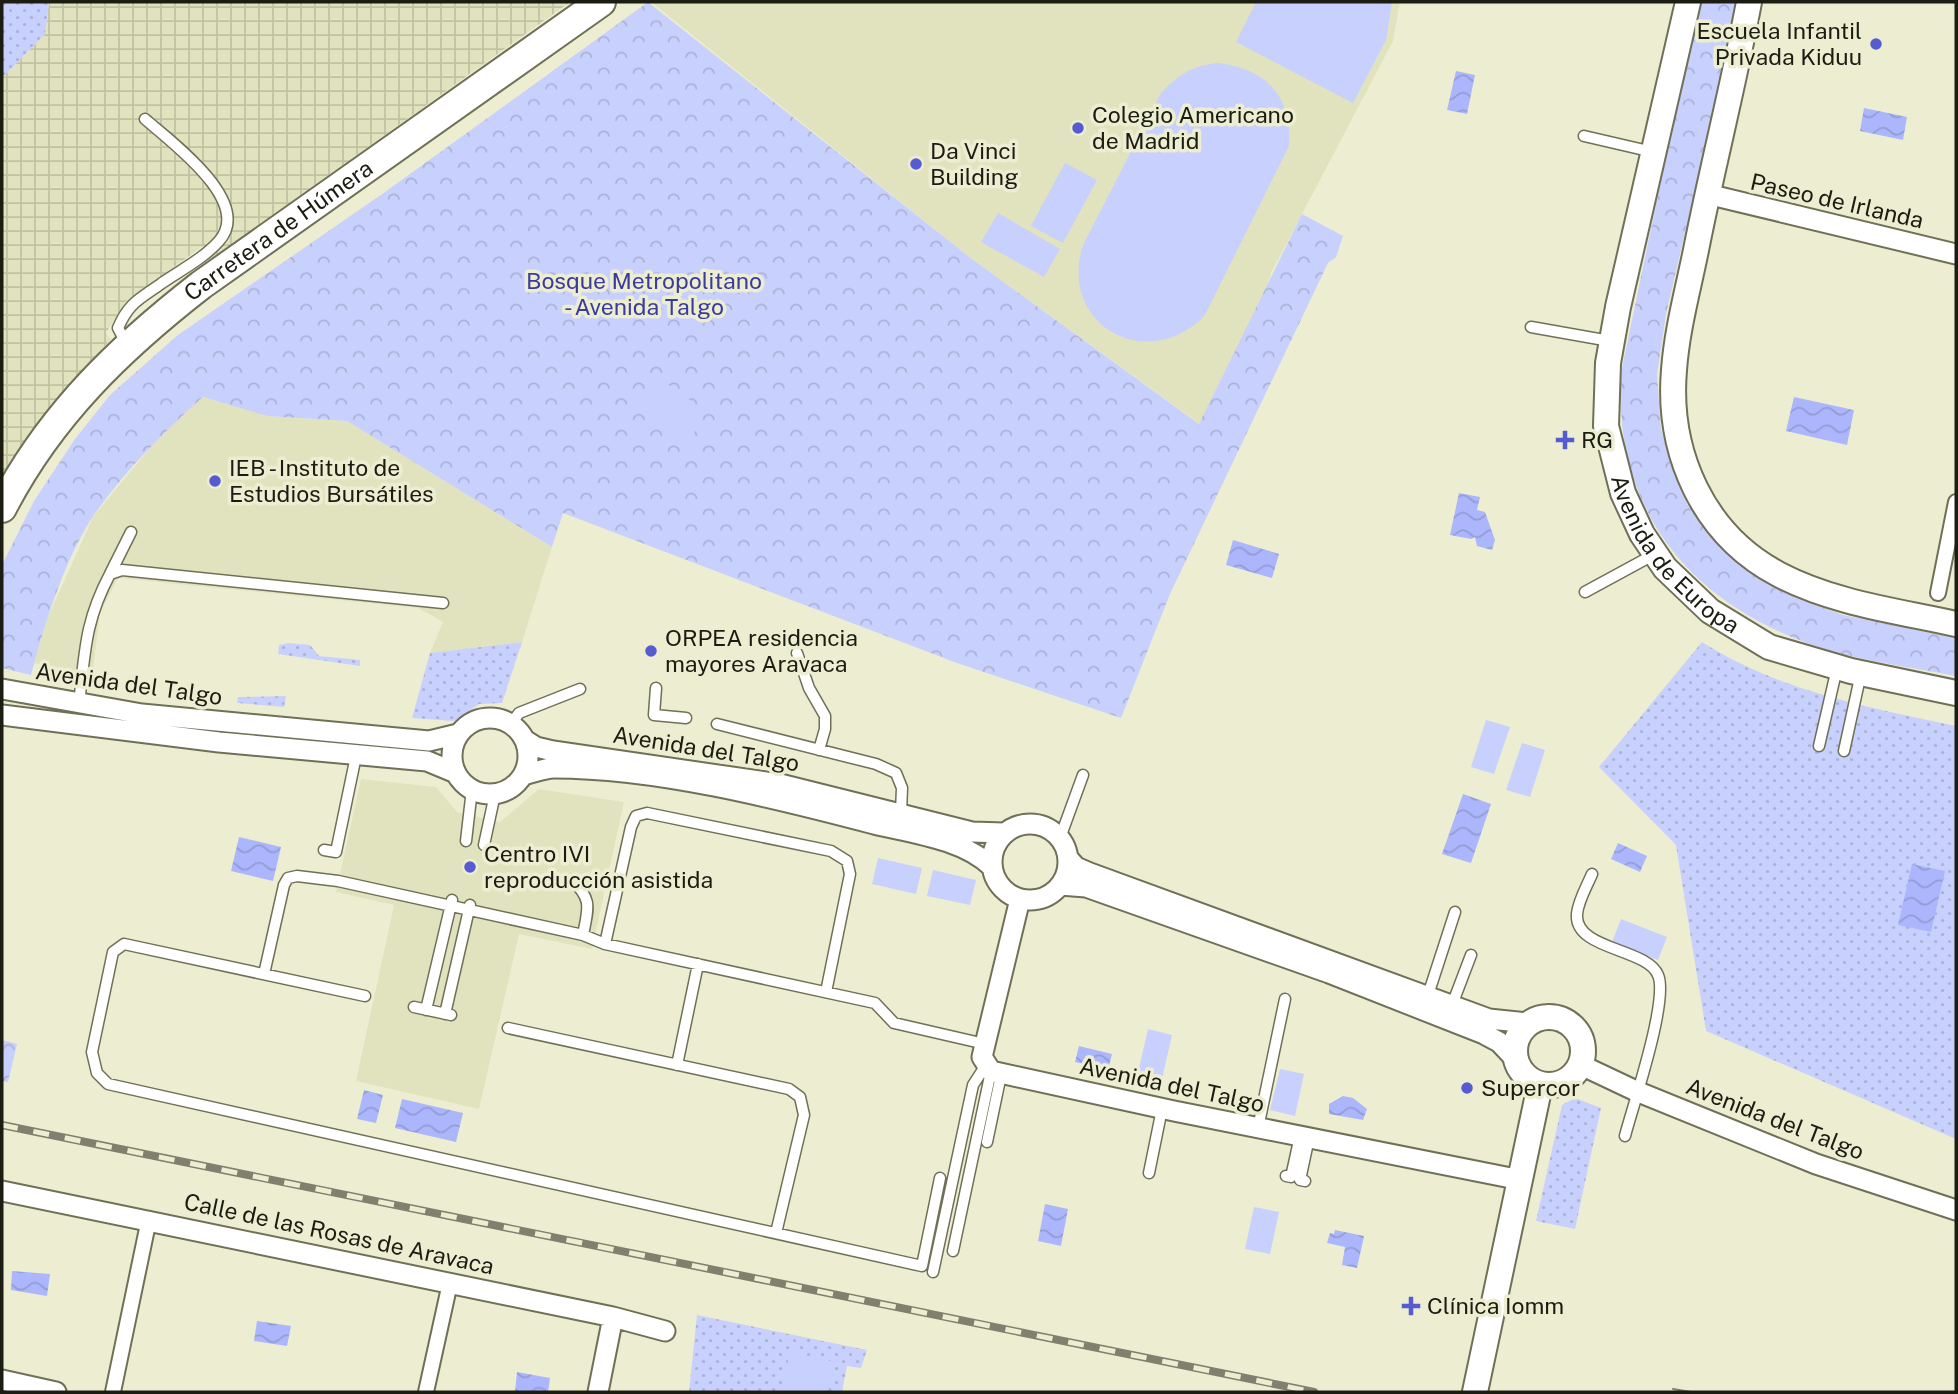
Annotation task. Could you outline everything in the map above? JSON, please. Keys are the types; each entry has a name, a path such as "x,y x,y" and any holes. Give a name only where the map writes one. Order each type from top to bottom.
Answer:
{"main road":[{"name":"Carretera de Húmera","path":"2,508 33,454 71,402 127,345 201,285 601,2"}],"street":[{"name":"Avenida de Europa","path":"1688,2 1612,341 1606,426 1623,494 1642,534 1665,568 1710,611 1769,647 1849,670 1956,693"},
{"name":"Avenida de Europa","path":"1749,2 1677,347 1673,396 1678,440 1686,468 1705,507 1732,541 1756,561 1796,582 1832,596 1956,624"},
{"name":"Paseo de Irlanda","path":"1707,194 1956,254"},
{"path":"1938,593 1956,502"},
{"name":"Avenida del Talgo","path":"2,689 142,714 429,741 458,734"},
{"name":"Avenida del Talgo","path":"2,715 356,756 428,761 456,773"},
{"path":"488,718 511,724 525,740 528,752 523,775 516,784 495,794 471,789 456,773 451,754 458,734 477,720 488,718"},
{"name":"Avenida del Talgo","path":"525,740 553,751 780,784 901,812 972,832 1004,833"},
{"name":"Avenida del Talgo","path":"523,775 552,768 646,777 785,801 938,840 981,857 992,867"},
{"path":"1060,885 1098,891 1329,973 1484,1034 1499,1042 1516,1060 1526,1077 1540,1085 1563,1082 1581,1065 1583,1048 1573,1027 1552,1017 1529,1023 1489,1019 1090,873 1076,867 1068,858 1060,838 1052,831 1032,824 1022,824 1004,833 996,843 992,867 1001,887 1020,899 1042,898 1060,885 1068,858"},
{"path":"993,1070 982,1057 1020,899"},
{"path":"1516,1060 1517,1040 1529,1023"},
{"name":"Avenida del Talgo","path":"1581,1065 1636,1091 1816,1164 1956,1210"},
{"name":"Avenida del Talgo","path":"993,1070 1162,1109 1521,1180"},
{"path":"1475,1392 1540,1085"},
{"name":"Calle de las Rosas de Aravaca","path":"2,1191 149,1219 613,1317 664,1331"},
{"path":"113,1392 149,1219"},
{"path":"426,1392 450,1283"},
{"path":"598,1392 613,1317"},
{"path":"2,1380 56,1392"}],"lane":[{"path":"127,345 118,328 127,308 221,239 229,219 225,200 196,164 145,119"},
{"path":"1584,135 1653,153"},
{"path":"1531,327 1612,341"},
{"path":"79,704 89,621 131,532"},
{"path":"1586,592 1655,553"},
{"path":"110,574 134,569 443,603"},
{"path":"797,653 809,688 825,716 825,729 819,750"},
{"path":"1819,746 1849,670"},
{"path":"1844,751 1849,670"},
{"path":"656,688 653,715 686,718"},
{"path":"511,724 519,713 580,689"},
{"path":"717,724 876,764 897,773 902,788 901,812"},
{"path":"324,850 336,852 356,756"},
{"path":"1060,838 1083,775"},
{"path":"466,841 471,789"},
{"path":"484,845 495,794"},
{"path":"605,944 631,827 636,816 647,813 831,851 847,861 849,874 826,992"},
{"path":"1592,874 1577,916 1581,929 1596,941 1650,964 1658,974 1659,1001 1649,1050 1625,1136"},
{"path":"264,974 288,878 297,876 338,881 470,907 583,935 605,944 875,1003 894,1023 985,1044"},
{"path":"572,880 586,894 589,907 583,935"},
{"path":"426,1010 451,903"},
{"path":"414,1007 448,1015 470,907"},
{"path":"1428,995 1455,912"},
{"path":"365,996 124,944 113,953 92,1052 97,1073 108,1084 922,1266 940,1178"},
{"path":"1452,1005 1471,955"},
{"path":"677,1065 698,964"},
{"path":"1258,1128 1285,999"},
{"path":"508,1028 789,1089 800,1097 804,1115 776,1233"},
{"path":"987,1142 993,1070"},
{"path":"953,1251 993,1070"},
{"path":"933,1272 973,1085 993,1070"},
{"path":"1149,1173 1162,1109"},
{"path":"1286,1176 1291,1177 1304,1137"},
{"path":"1304,1137 1300,1180 1305,1181"}],"shaded area":[{"path":"49,2 570,2 212,259 203,246 125,302 106,333 111,339 63,391 28,435 2,482 2,78 45,34"},
{"name":"Colegio Americano de Madrid","path":"651,2 1400,2 1393,41 1271,273 1266,291 1200,424 972,259"},
{"path":"203,397 267,416 347,421 552,547 522,642 430,653 443,622 418,608 118,578 100,613 91,686 67,682 67,669 34,663 48,617 93,517 162,433"},
{"path":"361,779 436,787 457,812 500,822 539,789 624,802 592,949 519,934 479,1109 356,1081 394,905 336,892"}],"green space":[{"path":"2,2 49,2 45,34 2,78"},
{"name":"Bosque Metropolitano - Avenida Talgo","path":"648,2 972,259 1199,424 1302,214 1343,236 1336,257 1328,263 1170,594 1121,718 957,663 563,513 552,547 347,421 267,416 203,397 145,453 94,515 65,571 31,675 2,668 2,565 34,501 75,439 110,395 178,335 385,192"},
{"path":"1256,2 1392,2 1386,40 1353,103 1236,42"},
{"path":"1698,2 1739,2 1666,314 1657,375 1661,430 1687,504 1745,569 1796,598 1843,615 1956,638 1956,676 1867,660 1815,646 1770,627 1730,604 1696,576 1668,544 1646,508 1630,467 1622,422 1621,373"},
{"path":"1218,63 1250,71 1273,88 1286,113 1289,146 1205,315 1182,332 1158,341 1134,340 1113,332 1095,318 1083,298 1078,273 1083,245 1161,93 1186,72"},
{"path":"1065,163 1097,180 1063,243 1031,226"},
{"path":"998,213 1060,249 1044,277 981,242"},
{"path":"665,384 682,392 693,406 696,423 691,441 664,418 632,401 653,385"},
{"path":"522,642 502,703 479,704 454,721 412,718 430,653"},
{"path":"1702,642 1731,659 1793,685 1857,704 1956,726 1956,1139 1706,1031 1676,845 1599,767"},
{"path":"279,645 310,645 319,656 360,660 360,666 278,654"},
{"path":"286,696 284,707 237,703 238,697"},
{"path":"1486,720 1510,727 1494,774 1471,767"},
{"path":"1522,743 1545,750 1530,797 1506,790"},
{"path":"878,858 922,868 916,894 872,884"},
{"path":"933,870 976,880 970,905 927,896"},
{"path":"1621,919 1667,937 1658,960 1612,942"},
{"path":"1148,1029 1172,1035 1161,1083 1137,1077"},
{"path":"2,1040 17,1044 8,1082 2,1081"},
{"path":"1280,1069 1304,1074 1295,1116 1270,1110"},
{"path":"1575,1098 1601,1108 1575,1229 1536,1221 1562,1105"},
{"path":"1254,1207 1279,1212 1270,1254 1245,1249"},
{"path":"697,1315 867,1350 861,1368 847,1366 842,1392 689,1392"},
{"path":"790,1352 835,1362 828,1392 781,1392"}],"water":[{"path":"1456,71 1475,75 1467,114 1447,110"},
{"path":"1864,108 1907,117 1903,140 1860,131"},
{"path":"1794,397 1854,410 1847,445 1786,431"},
{"path":"1459,493 1480,497 1477,510 1485,512 1495,540 1492,550 1477,546 1475,537 1471,539 1450,535"},
{"path":"1233,540 1279,554 1272,578 1226,565"},
{"path":"1463,794 1491,804 1471,863 1442,854"},
{"path":"239,837 281,847 273,881 231,871"},
{"path":"1618,843 1647,856 1640,872 1611,859"},
{"path":"1912,864 1945,871 1931,932 1898,925"},
{"path":"1079,1046 1112,1054 1108,1070 1075,1062"},
{"path":"364,1090 383,1095 376,1123 357,1119"},
{"path":"1343,1096 1353,1098 1367,1109 1363,1120 1329,1114 1329,1104"},
{"path":"402,1099 463,1113 456,1142 395,1128"},
{"path":"1045,1204 1068,1209 1061,1246 1038,1241"},
{"path":"1335,1230 1364,1236 1357,1268 1342,1265 1345,1247 1327,1243 1330,1233 1334,1234"},
{"path":"12,1271 50,1274 47,1296 11,1290"},
{"path":"257,1321 291,1326 287,1346 254,1341"},
{"path":"517,1372 550,1378 548,1392 515,1392"}],"tram line":[{"path":"1673,1389 1691,1392"}],"railway":[{"path":"2,1125 1314,1392"}],"place":[{"name":"Escuela Infantil Privada Kiduu","path":"1876,44"},
{"name":"Colegio Americano de Madrid","path":"1078,128"},
{"name":"Da Vinci Building","path":"916,164"},
{"name":"RG","path":"1565,440"},
{"name":"IEB - Instituto de Estudios Bursátiles","path":"215,481"},
{"name":"ORPEA residencia mayores Aravaca","path":"651,651"},
{"name":"Centro IVI reproducción asistida","path":"470,867"},
{"name":"Supercor","path":"1467,1088"},
{"name":"Clínica Iomm","path":"1411,1306"}]}
